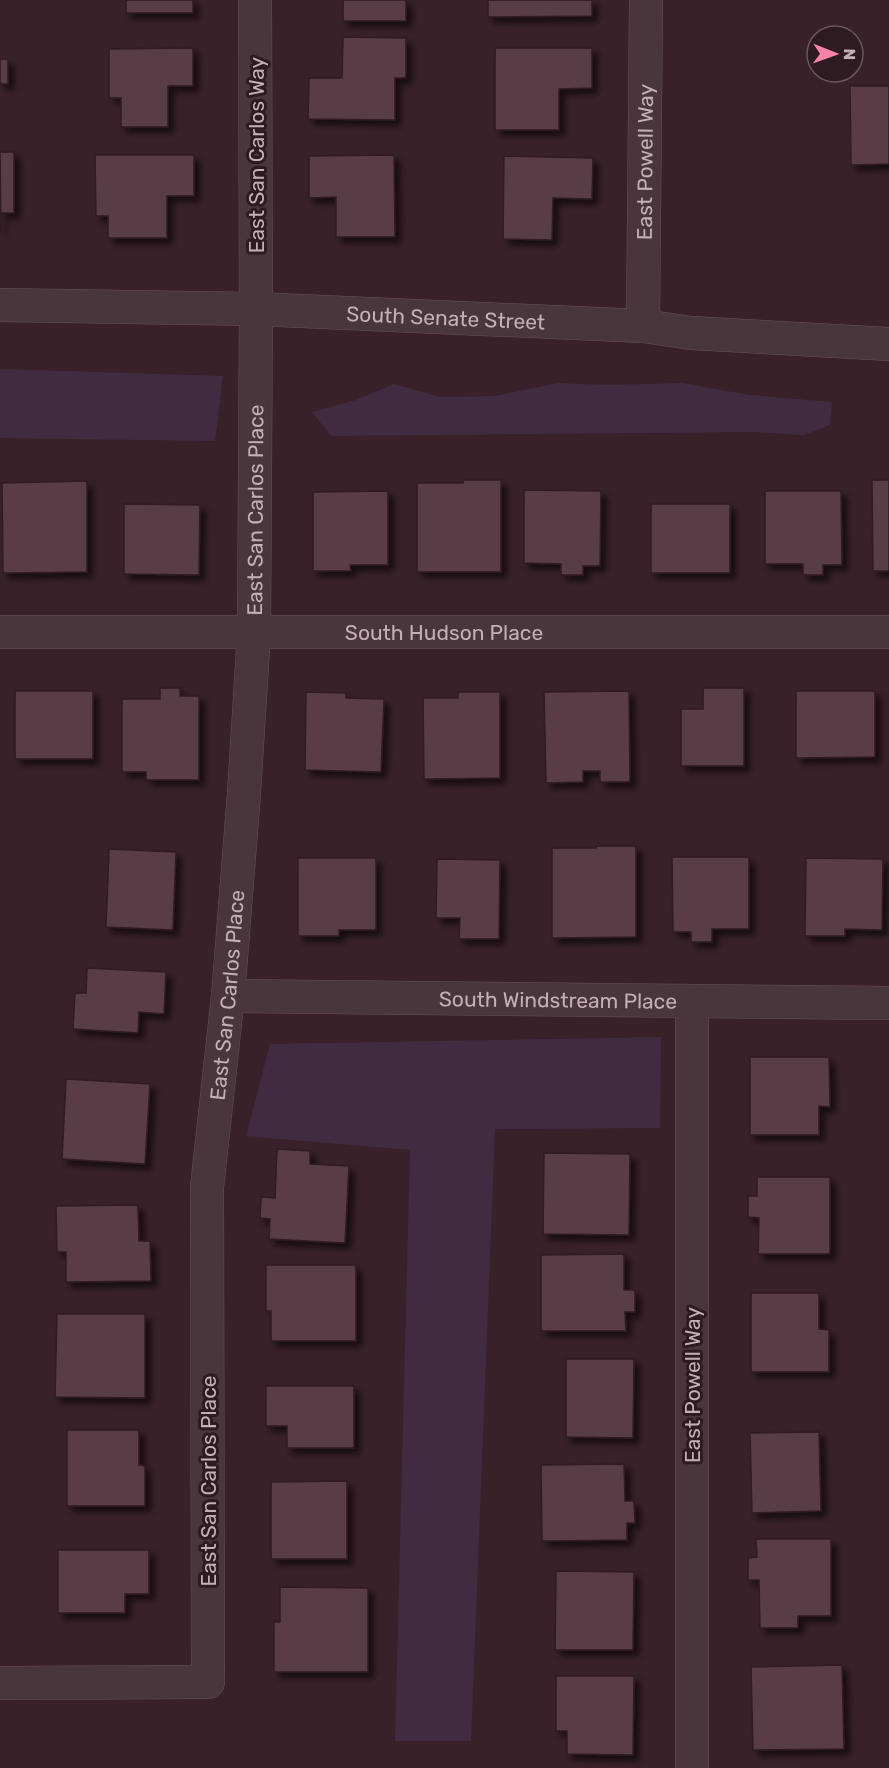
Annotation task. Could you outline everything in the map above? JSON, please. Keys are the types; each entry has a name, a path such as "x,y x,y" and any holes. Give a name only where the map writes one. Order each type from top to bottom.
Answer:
{"street":[{"name":"East San Carlos Way","path":"255,0 256,309"},
{"name":"East Powell Way","path":"643,326 646,0"},
{"name":"South Senate Street","path":"0,304 256,309 643,326 691,333 889,344"},
{"name":"East San Carlos Place","path":"0,1683 208,1683 207,1187 228,996 254,633 256,309"},
{"name":"South Hudson Place","path":"0,633 889,632"},
{"name":"South Windstream Place","path":"228,996 889,1002"},
{"name":"East Powell Way","path":"692,1002 692,1768"}],"shaded area":[{"path":"0,369 223,376 215,441 0,438"},
{"path":"558,383 607,385 681,383 750,395 832,402 830,425 804,435 752,432 331,436 312,412 356,400 394,384 440,397 495,396"},
{"path":"661,1037 660,1128 495,1129 471,1741 395,1741 410,1150 246,1136 270,1044"}],"building":[{"path":"126,0 193,0 193,13 126,13"},
{"path":"343,0 406,0 406,21 343,21"},
{"path":"488,0 592,0 592,16 488,17"},
{"path":"343,37 406,38 406,78 395,78 395,120 308,119 309,78 342,78"},
{"path":"193,48 193,86 168,86 168,127 121,127 121,98 109,98 109,49"},
{"path":"495,48 592,48 592,88 559,89 559,130 495,130"},
{"path":"0,59 8,59 8,84 0,84"},
{"path":"850,86 889,86 889,164 851,165"},
{"path":"0,152 14,152 14,213 1,213 1,233"},
{"path":"95,155 194,155 194,196 167,196 167,238 108,238 108,216 96,216"},
{"path":"394,155 395,237 336,237 336,197 309,198 309,156"},
{"path":"504,156 593,158 592,199 553,198 552,240 503,239"},
{"path":"463,480 501,480 501,572 417,572 417,483 463,483"},
{"path":"872,480 889,480 889,571 873,571"},
{"path":"87,481 87,572 3,573 2,483"},
{"path":"524,490 601,491 600,566 583,566 583,575 561,575 561,564 524,563"},
{"path":"388,491 388,565 350,565 351,571 313,571 313,492"},
{"path":"765,491 841,491 842,565 823,565 823,575 803,575 803,564 765,564"},
{"path":"124,504 200,505 199,575 124,574"},
{"path":"651,504 730,504 730,573 651,573"},
{"path":"160,688 180,688 180,696 199,696 199,780 146,780 146,772 122,772 122,699 160,699"},
{"path":"703,688 744,688 744,766 681,766 681,709 703,709"},
{"path":"15,691 93,691 93,759 15,759"},
{"path":"629,691 630,782 600,782 600,771 583,771 583,782 546,783 544,692"},
{"path":"796,691 875,691 875,757 796,758"},
{"path":"306,692 346,693 346,698 384,699 381,772 305,770"},
{"path":"458,692 500,692 500,778 424,779 423,698 458,698"},
{"path":"596,846 636,846 636,937 552,938 552,848 596,848"},
{"path":"109,849 176,852 173,930 106,927"},
{"path":"672,857 749,857 749,929 712,929 712,942 691,942 691,932 673,932"},
{"path":"298,858 376,858 376,930 339,930 339,936 298,936"},
{"path":"806,858 883,859 882,930 845,929 845,936 805,936"},
{"path":"437,859 500,860 499,939 459,939 460,918 436,918"},
{"path":"87,968 166,972 164,1014 139,1012 138,1033 73,1029 75,993 86,993"},
{"path":"750,1057 829,1057 830,1107 819,1106 819,1135 750,1135"},
{"path":"66,1079 150,1084 145,1164 62,1159"},
{"path":"277,1149 310,1151 310,1164 349,1166 345,1243 269,1239 270,1219 260,1218 261,1197 275,1198"},
{"path":"544,1153 630,1154 629,1235 543,1234"},
{"path":"757,1177 830,1177 830,1254 758,1254 759,1218 748,1217 748,1196 757,1196"},
{"path":"138,1205 139,1241 150,1241 151,1281 66,1282 66,1252 57,1252 56,1206"},
{"path":"624,1254 624,1290 635,1290 635,1312 625,1312 626,1331 541,1331 541,1255"},
{"path":"266,1265 356,1265 356,1341 271,1341 271,1311 266,1311"},
{"path":"751,1293 819,1293 819,1329 829,1330 829,1372 751,1372"},
{"path":"57,1314 145,1314 145,1398 55,1397"},
{"path":"566,1359 634,1359 633,1438 566,1437"},
{"path":"266,1386 354,1386 354,1448 287,1448 287,1426 266,1426"},
{"path":"67,1430 139,1430 139,1465 145,1466 145,1506 67,1506"},
{"path":"819,1432 821,1511 752,1513 750,1433"},
{"path":"624,1464 625,1501 634,1501 635,1523 627,1523 627,1540 542,1541 541,1465"},
{"path":"347,1481 347,1559 271,1559 271,1482"},
{"path":"756,1539 831,1539 831,1616 798,1616 798,1628 760,1628 759,1580 748,1580 748,1558 757,1557"},
{"path":"58,1550 149,1550 149,1594 125,1594 125,1613 58,1613"},
{"path":"556,1571 634,1572 633,1650 555,1650"},
{"path":"280,1587 368,1588 368,1672 274,1672 274,1622 280,1622"},
{"path":"842,1665 844,1749 753,1750 751,1667"},
{"path":"556,1676 634,1676 633,1755 567,1754 567,1731 556,1731"}]}
